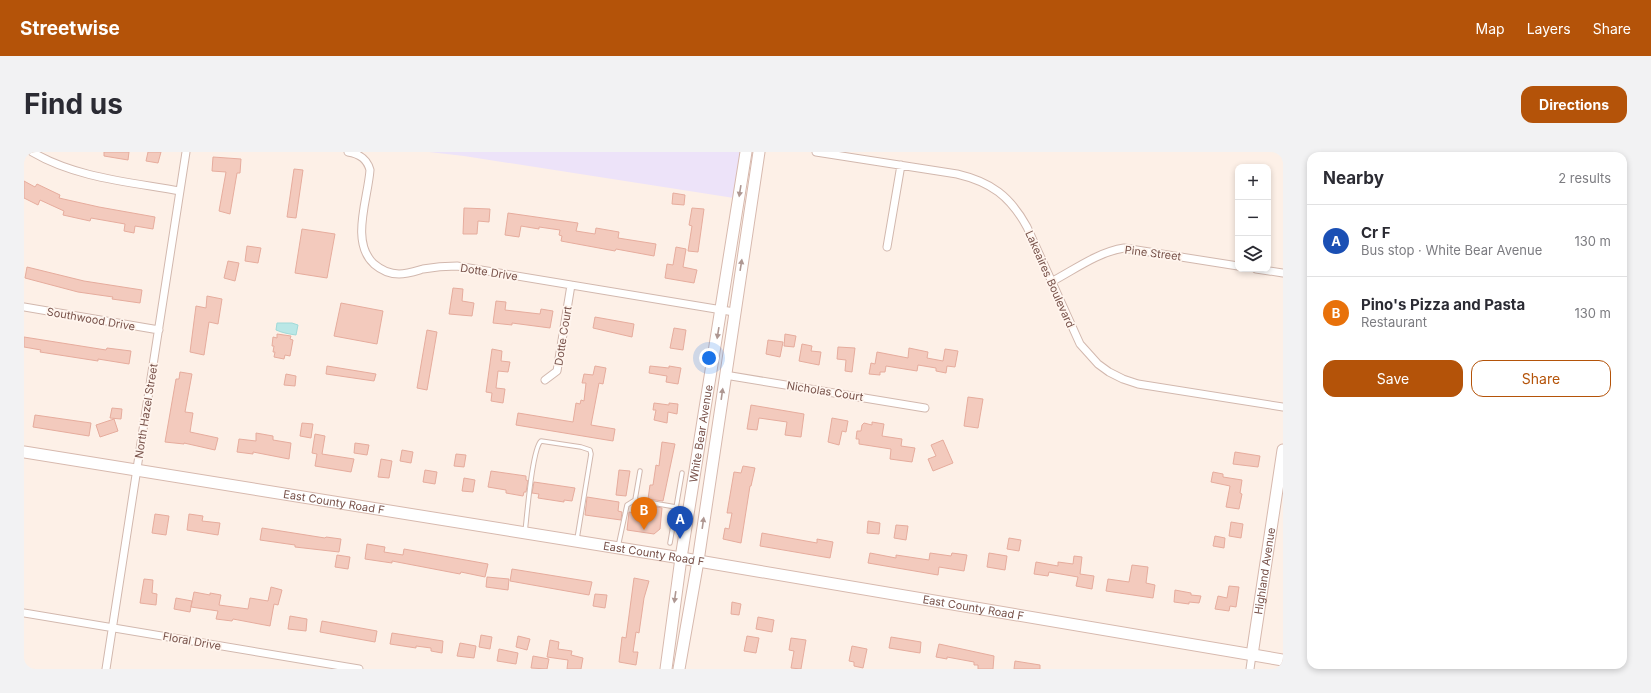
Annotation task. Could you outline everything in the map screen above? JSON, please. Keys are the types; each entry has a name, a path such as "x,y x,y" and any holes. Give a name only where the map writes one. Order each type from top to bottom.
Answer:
{"street":[{"path":"32,152 60,166 84,174 180,191"},
{"name":"North Hazel Street","path":"106,669 186,152"},
{"name":"Dotte Drive","path":"348,152 359,154 365,158 370,170 361,231 362,243 365,252 371,261 381,269 402,274 437,267 457,266 734,312"},
{"name":"White Bear Avenue","path":"666,669 681,558 722,310 746,152"},
{"name":"White Bear Avenue","path":"680,669 698,561 759,152"},
{"name":"Lakeaires Boulevard","path":"816,152 972,177 997,190 1019,212 1080,344 1098,364 1109,372 1138,384 1283,407"},
{"path":"887,247 901,165"},
{"name":"Pine Street","path":"1051,282 1114,249 1124,248 1235,266"},
{"path":"1271,271 1283,273"},
{"name":"Dotte Court","path":"545,380 557,371 571,285"},
{"name":"Southwood Drive","path":"24,307 159,330"},
{"name":"Nicholas Court","path":"725,375 925,408"},
{"name":"Highland Avenue","path":"1250,669 1283,450"},
{"name":"East County Road F","path":"24,452 681,558 1283,660"},
{"name":"Floral Drive","path":"24,613 359,669"}],"lane":[{"path":"525,533 534,456 538,444 541,442 581,447 590,450 591,454 576,541"},
{"path":"635,500 640,471"},
{"path":"670,543 682,473"},
{"path":"618,548 627,505 635,500 676,507"}],"shaded area":[{"path":"429,152 741,152 734,198 464,156"}],"water":[{"path":"277,323 292,323 298,325 296,335 276,330"}],"building":[{"path":"104,152 129,152 128,160 104,156"},
{"path":"148,152 161,152 158,163 146,161"},
{"path":"213,157 241,159 240,173 237,173 230,214 219,211 226,172 212,171"},
{"path":"294,169 303,170 296,218 287,217"},
{"path":"24,181 35,187 37,184 60,195 59,198 155,217 153,229 135,226 134,233 124,231 125,224 91,218 90,221 63,215 64,211 40,200 38,205 24,198"},
{"path":"673,193 685,195 684,205 672,204"},
{"path":"464,208 490,209 489,222 478,221 477,234 463,234"},
{"path":"692,208 704,209 698,252 688,251 692,226 689,225"},
{"path":"508,213 578,223 576,231 595,234 596,228 619,232 618,238 656,244 654,256 616,249 615,251 561,241 562,236 559,235 560,230 539,227 539,229 521,226 519,237 505,235"},
{"path":"302,229 335,234 327,278 295,273"},
{"path":"247,246 261,248 258,263 245,261"},
{"path":"676,247 686,249 683,267 697,270 694,283 665,278 667,264 673,265"},
{"path":"228,261 239,263 235,281 224,278"},
{"path":"27,267 84,281 142,290 140,303 78,292 25,278"},
{"path":"453,288 463,289 462,301 474,303 472,316 449,314"},
{"path":"207,296 222,299 218,324 209,322 204,355 190,352 196,306 206,308"},
{"path":"496,301 506,302 505,310 540,314 541,309 553,311 550,328 512,323 512,325 493,323"},
{"path":"341,303 383,311 377,344 334,336"},
{"path":"595,317 634,324 632,337 593,328"},
{"path":"674,328 686,330 683,350 670,348"},
{"path":"427,330 437,332 427,390 417,388"},
{"path":"277,334 291,336 290,339 293,340 290,356 285,355 284,359 274,357 274,346 272,346 273,337 277,338"},
{"path":"785,334 796,336 794,347 784,346"},
{"path":"24,337 106,350 107,348 131,351 129,364 40,352 41,350 24,347"},
{"path":"768,340 783,342 780,357 766,354"},
{"path":"802,344 812,346 811,351 821,352 819,365 799,361"},
{"path":"838,347 855,348 852,372 845,371 846,360 837,359"},
{"path":"909,348 928,352 927,358 943,361 945,349 958,351 955,367 947,366 946,373 936,371 936,368 918,365 917,371 886,366 885,372 880,372 880,375 869,374 871,363 875,364 877,352 908,358"},
{"path":"492,349 502,351 501,361 510,362 508,372 498,371 496,388 505,389 503,403 491,401 492,393 486,392"},
{"path":"327,366 376,374 374,381 326,374"},
{"path":"595,366 606,368 603,384 599,383 591,425 615,429 613,441 516,425 518,413 573,422 576,403 580,404 581,400 584,401 586,383 582,383 584,374 593,375"},
{"path":"650,366 669,368 669,366 681,368 678,384 666,382 667,376 649,373"},
{"path":"180,372 192,374 185,412 193,413 190,432 218,438 215,450 184,443 165,442 176,379 179,379"},
{"path":"286,374 296,376 295,386 284,385"},
{"path":"968,397 983,399 978,428 964,426"},
{"path":"654,403 669,405 669,403 678,404 677,414 668,412 667,423 654,420 656,410 653,410"},
{"path":"751,405 804,414 801,437 785,435 787,422 759,418 757,430 747,429"},
{"path":"112,408 122,409 121,419 110,418"},
{"path":"35,415 91,423 89,436 33,427"},
{"path":"832,418 848,421 846,432 842,431 839,445 828,442"},
{"path":"114,419 118,431 100,437 96,425"},
{"path":"872,422 884,424 882,436 902,439 901,446 915,448 912,462 890,459 891,449 859,444 859,439 856,439 857,431 861,431 864,423 872,425"},
{"path":"302,423 313,424 311,438 300,436"},
{"path":"256,433 273,436 273,440 291,443 289,459 253,452 253,454 237,452 239,439 256,441"},
{"path":"315,434 325,436 322,454 354,459 351,472 315,466 317,454 312,453"},
{"path":"943,440 953,463 933,471 928,459 936,456 931,445"},
{"path":"662,442 675,444 663,501 648,499 650,485 653,485 656,465 659,466"},
{"path":"355,443 369,445 367,455 354,453"},
{"path":"402,450 413,452 411,463 400,461"},
{"path":"1235,452 1260,456 1258,467 1233,464"},
{"path":"456,454 466,455 464,467 454,466"},
{"path":"381,459 392,461 389,478 378,477"},
{"path":"743,466 755,468 750,486 741,543 723,539 725,528 729,529 732,513 727,513 734,472 741,473"},
{"path":"425,470 437,472 435,484 423,482"},
{"path":"619,470 630,471 626,496 616,495"},
{"path":"491,471 526,476 526,480 528,481 526,492 524,492 523,496 506,493 506,490 488,487"},
{"path":"1213,472 1223,474 1223,477 1242,480 1240,493 1242,494 1239,509 1226,507 1230,486 1211,482"},
{"path":"464,478 475,480 473,492 462,491"},
{"path":"534,482 575,488 572,501 564,500 564,502 538,498 539,494 532,493"},
{"path":"587,497 619,502 618,511 622,512 621,520 585,515"},
{"path":"647,505 662,508 660,529 654,534 627,530 629,512 640,514 641,508 647,508"},
{"path":"155,514 169,516 166,535 152,533"},
{"path":"189,514 203,516 202,521 220,523 218,535 187,530"},
{"path":"868,521 880,523 879,534 867,533"},
{"path":"1231,522 1243,524 1241,538 1229,536"},
{"path":"896,525 908,526 906,540 894,538"},
{"path":"262,528 325,538 341,539 339,552 295,547 295,545 260,540"},
{"path":"762,533 817,543 817,539 833,542 830,558 760,546"},
{"path":"1215,536 1225,538 1224,548 1213,546"},
{"path":"1009,538 1021,540 1019,551 1007,549"},
{"path":"367,544 385,547 384,552 403,555 404,549 488,564 485,577 461,572 460,574 392,561 392,563 365,559"},
{"path":"870,553 896,558 896,555 929,560 930,553 951,556 952,553 967,555 964,571 939,567 938,575 868,563"},
{"path":"989,553 1007,556 1005,570 987,567"},
{"path":"337,555 350,557 348,569 335,567"},
{"path":"1074,556 1082,557 1080,574 1094,576 1092,589 1076,586 1078,577 1049,572 1048,576 1034,574 1036,562 1058,566 1058,562 1073,564"},
{"path":"1132,565 1148,567 1146,583 1155,585 1153,598 1106,591 1108,579 1129,582"},
{"path":"512,569 592,582 589,595 510,581"},
{"path":"487,577 509,579 508,590 486,587"},
{"path":"634,578 649,581 644,598 639,633 636,632 633,652 638,652 636,665 619,662 622,637 626,638"},
{"path":"144,579 153,580 152,593 157,594 156,605 140,603"},
{"path":"1229,586 1239,587 1236,607 1230,606 1229,611 1215,609 1218,596 1227,598"},
{"path":"271,587 282,590 278,605 274,604 270,626 233,619 232,621 216,619 218,611 191,607 194,592 210,595 210,593 221,595 219,605 248,609 250,598 268,601"},
{"path":"1175,590 1191,593 1191,595 1201,596 1199,603 1189,602 1189,604 1174,602"},
{"path":"595,594 607,595 605,608 593,606"},
{"path":"176,598 192,601 190,612 174,609"},
{"path":"732,602 741,604 739,615 731,614"},
{"path":"290,616 307,619 306,631 288,629"},
{"path":"758,617 774,620 772,632 756,629"},
{"path":"322,621 377,631 375,642 320,632"},
{"path":"392,633 443,641 442,653 431,651 431,648 416,646 416,648 390,644"},
{"path":"481,635 492,637 490,649 479,647"},
{"path":"518,636 530,639 527,650 516,647"},
{"path":"747,636 759,638 756,653 744,651"},
{"path":"891,637 921,642 920,653 889,648"},
{"path":"791,638 806,640 801,669 791,668 794,651 789,650"},
{"path":"550,640 559,642 558,649 572,651 571,655 583,658 581,669 567,669 568,660 547,657"},
{"path":"460,643 476,646 474,658 457,656"},
{"path":"939,644 994,656 993,669 978,669 978,665 974,665 974,662 947,657 947,659 936,657"},
{"path":"852,646 867,649 863,668 854,666 854,662 849,661"},
{"path":"499,649 518,653 516,664 497,661"},
{"path":"533,656 549,659 547,669 531,668"},
{"path":"1015,661 1040,665 1040,669 1014,669"}],"place":[{"name":"Pino's Pizza and Pasta","path":"644,530"},
{"name":"Cr F","path":"680,539"}]}
